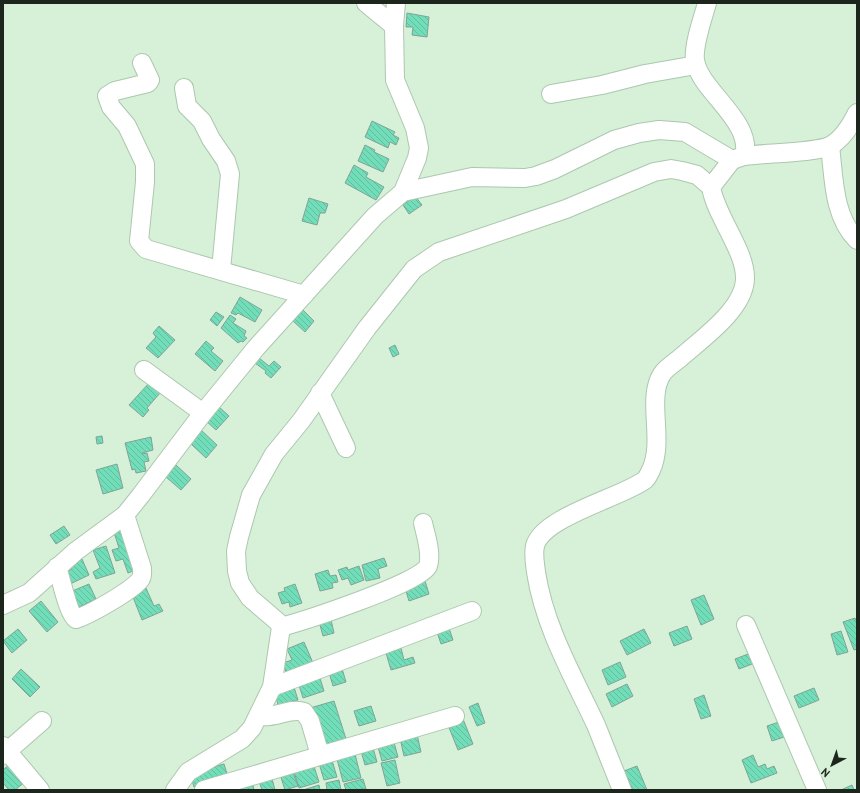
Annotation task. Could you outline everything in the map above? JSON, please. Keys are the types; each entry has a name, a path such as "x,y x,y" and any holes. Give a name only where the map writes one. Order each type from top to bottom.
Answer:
{"street":[{"path":"366,3 394,26"},
{"path":"3,605 29,593 76,551 125,515 142,496 202,413 304,295 375,216 403,192 417,158 419,148 414,128 395,80 394,26 396,3"},
{"path":"707,3 695,51 696,65 728,110 745,143 738,158 711,187"},
{"path":"142,63 149,76 150,80 148,83 114,91 107,96 111,107 127,126 145,164 145,182 139,241 146,250 221,270 304,295"},
{"path":"552,94 602,85 645,74 696,65"},
{"path":"184,88 187,106 202,121 211,139 226,161 230,174 221,270"},
{"path":"403,192 472,176 525,178 536,176 555,169 614,140 639,133 659,130 686,132 738,158 816,149 830,146 844,134 857,112"},
{"path":"830,146 841,216 848,229 857,240"},
{"path":"175,790 188,772 245,736 259,716 272,687 281,627 278,622 250,598 240,583 236,561 239,537 251,495 274,454 367,328 414,269 439,252 566,209 654,172 671,169 697,176 711,187 716,207 739,254 746,278 743,292 733,308 715,327 663,373 656,389 658,449 648,478 629,490 565,518 548,528 540,536 535,547 535,562 539,590 550,626 604,744 622,790"},
{"path":"144,370 154,379 202,413"},
{"path":"320,393 346,448"},
{"path":"58,567 69,606 76,619 124,592 140,581 142,577 142,568 125,515"},
{"path":"281,627 399,585 425,570 428,565 429,555 423,523"},
{"path":"272,687 472,612"},
{"path":"746,625 817,790"},
{"path":"259,716 268,717 293,712 304,712 310,721 320,755"},
{"path":"204,790 455,716"},
{"path":"40,790 5,751 42,721"}],"building":[{"path":"407,13 429,17 427,37 412,35 413,27 406,27"},
{"path":"372,121 395,132 393,135 399,138 396,145 390,142 388,148 365,137"},
{"path":"365,145 375,150 374,152 389,159 383,172 358,161"},
{"path":"354,165 368,173 366,177 384,187 376,200 345,183"},
{"path":"415,196 422,205 409,214 403,205"},
{"path":"309,198 328,204 325,213 320,213 317,225 302,221"},
{"path":"240,297 262,310 255,322 238,313 236,315 231,313"},
{"path":"303,310 314,321 305,332 293,321"},
{"path":"216,312 224,317 217,326 210,320"},
{"path":"230,315 236,319 233,323 246,331 244,336 247,338 243,342 241,341 238,343 221,328"},
{"path":"159,326 175,340 158,358 146,348 156,337 153,333"},
{"path":"206,341 214,348 211,351 223,361 215,371 195,354"},
{"path":"395,345 399,354 393,357 389,348"},
{"path":"259,358 269,366 274,361 281,367 271,378 265,373 266,371 255,363"},
{"path":"150,382 160,393 147,408 149,410 143,417 129,405"},
{"path":"218,406 229,416 216,430 205,420"},
{"path":"201,430 217,445 206,458 189,442"},
{"path":"102,436 103,443 97,444 96,437"},
{"path":"151,437 153,450 142,453 147,453 149,461 144,462 146,471 136,473 135,469 132,470 125,443"},
{"path":"117,464 123,488 103,494 96,470"},
{"path":"176,465 191,479 181,490 166,477"},
{"path":"124,522 141,568 128,573 123,559 116,561 112,550 119,548 112,526"},
{"path":"64,526 70,535 56,544 50,535"},
{"path":"106,546 115,573 96,579 93,572 100,568 93,550"},
{"path":"384,558 387,566 378,569 380,578 366,581 362,565"},
{"path":"82,559 89,575 70,584 65,573 72,569 70,563"},
{"path":"359,566 364,580 351,585 348,578 342,580 338,570 347,567 348,570"},
{"path":"328,570 330,576 336,575 338,582 332,583 333,588 320,591 315,574"},
{"path":"425,581 429,594 409,601 405,588"},
{"path":"89,584 96,599 77,608 70,592"},
{"path":"295,584 302,603 290,607 289,602 282,604 278,593 285,591 284,588"},
{"path":"145,586 154,606 159,604 163,611 142,620 131,592"},
{"path":"704,595 714,619 701,625 691,600"},
{"path":"41,601 58,622 47,632 29,611"},
{"path":"330,615 334,633 323,636 318,618"},
{"path":"855,618 857,622 857,649 854,650 843,622"},
{"path":"448,625 453,640 441,644 436,629"},
{"path":"687,626 692,639 674,646 669,633"},
{"path":"18,629 27,640 12,653 3,641"},
{"path":"644,629 651,643 627,655 620,641"},
{"path":"841,631 848,652 837,655 831,634"},
{"path":"304,642 313,663 286,672 283,663 292,660 287,649"},
{"path":"401,648 404,660 413,657 415,663 391,670 386,653"},
{"path":"756,651 760,661 739,669 735,659"},
{"path":"620,662 626,677 608,685 602,670"},
{"path":"341,665 346,682 333,686 328,669"},
{"path":"21,669 40,687 30,697 12,679"},
{"path":"318,672 324,691 303,698 297,679"},
{"path":"293,684 298,700 278,705 274,689"},
{"path":"627,684 633,696 612,707 606,694"},
{"path":"814,688 819,700 799,708 794,696"},
{"path":"704,695 711,716 701,719 694,699"},
{"path":"334,701 347,742 323,750 310,708"},
{"path":"478,703 485,723 477,726 469,707"},
{"path":"371,706 376,721 359,726 354,711"},
{"path":"463,719 473,744 458,750 448,725"},
{"path":"779,722 784,737 772,741 767,726"},
{"path":"416,730 421,752 404,756 399,734"},
{"path":"392,735 398,757 382,761 376,740"},
{"path":"371,741 377,762 365,765 359,744"},
{"path":"355,754 361,778 343,782 337,759"},
{"path":"753,755 758,767 765,764 767,769 774,766 777,773 751,783 742,760"},
{"path":"331,757 337,777 324,780 318,760"},
{"path":"312,760 319,782 299,788 292,765"},
{"path":"395,760 400,783 387,786 381,763"},
{"path":"11,763 26,781 15,790 9,790 3,783 3,770"},
{"path":"224,764 228,777 194,787 190,774"},
{"path":"637,766 647,790 633,790 624,771"},
{"path":"291,767 298,786 285,790 279,771"},
{"path":"271,775 275,790 262,790 258,778"},
{"path":"363,779 366,789 346,790 344,784"},
{"path":"339,780 341,790 327,790 326,783"},
{"path":"252,781 254,790 239,790 238,784"},
{"path":"319,785 320,790 303,790"},
{"path":"852,785 854,790 841,790"}]}
